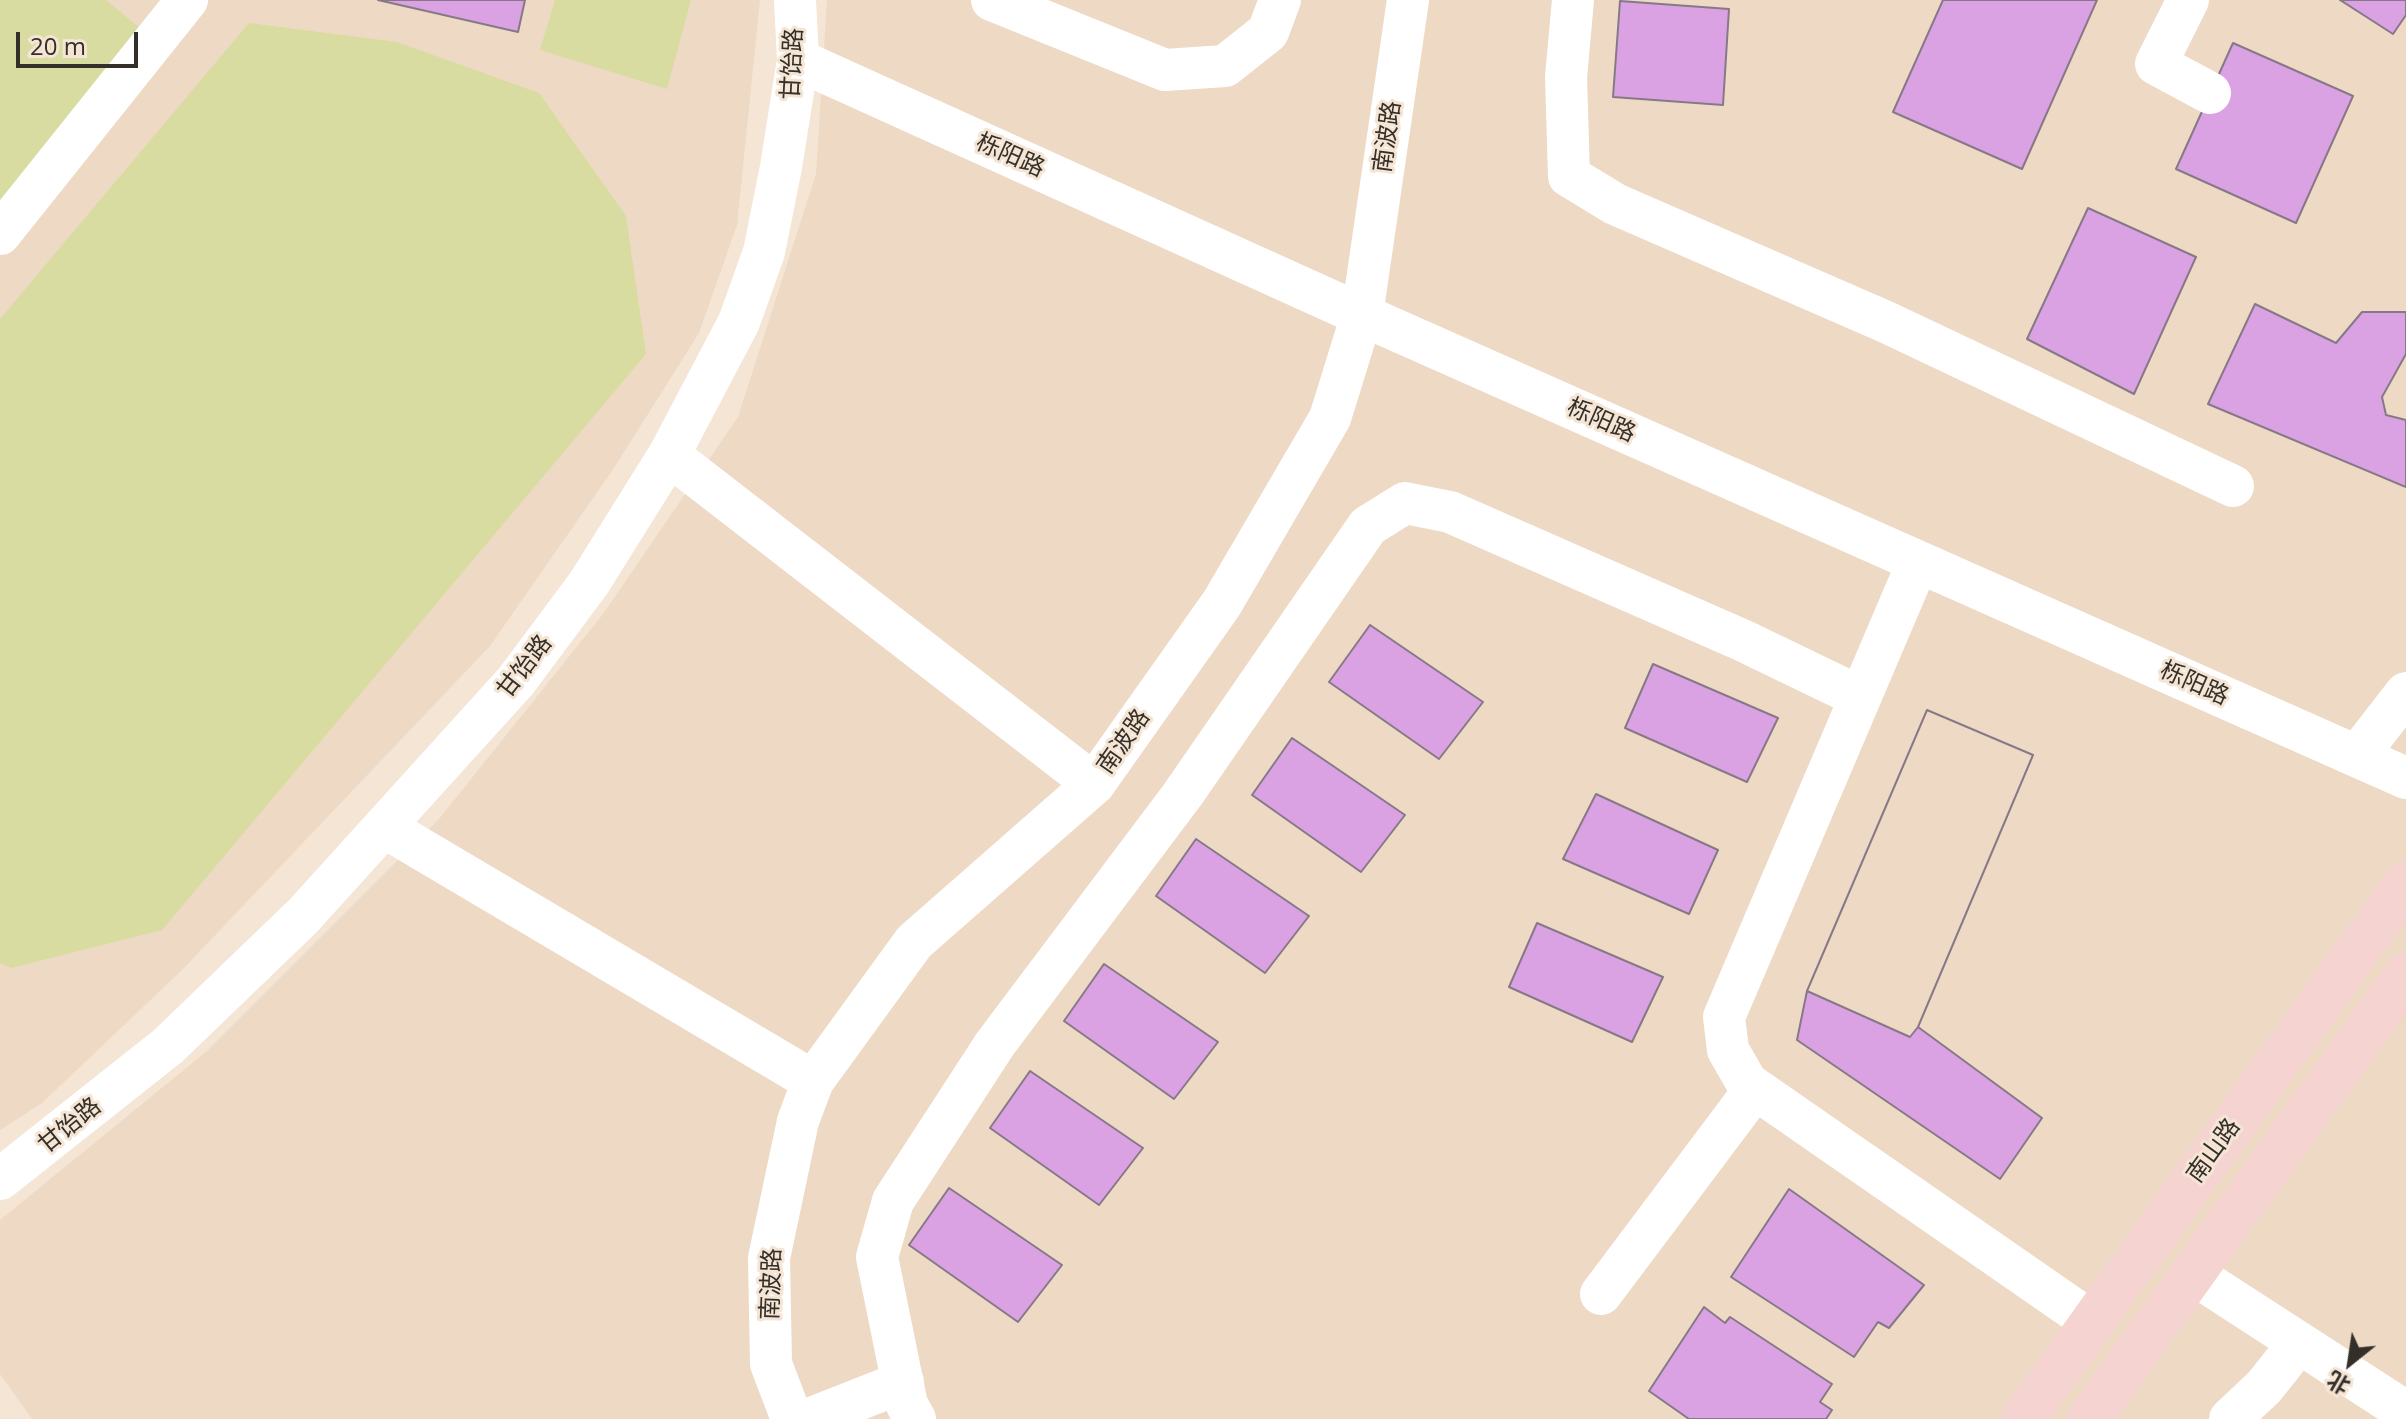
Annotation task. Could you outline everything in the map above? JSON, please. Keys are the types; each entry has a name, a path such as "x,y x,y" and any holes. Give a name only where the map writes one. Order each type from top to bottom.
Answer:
{"main road":[{"name":"南山路","path":"2023,1419 2406,883"},
{"path":"2089,1419 2406,975"}],"street":[{"path":"0,234 187,0"},
{"name":"甘饴路","path":"0,1179 168,1046 303,916 516,681 589,583 669,455 739,322 764,252 798,60 795,0"},
{"path":"992,0 1165,70 1225,66 1268,32 1280,0"},
{"name":"南波路","path":"792,1419 771,1364 769,1258 798,1121 813,1081 914,942 1094,784 1222,603 1330,418 1362,315 1408,0"},
{"path":"1573,0 1566,77 1569,176 1615,204 1886,322 2233,486"},
{"path":"2188,0 2156,64 2210,93"},
{"name":"栎阳路","path":"798,60 1362,315 2406,778"},
{"path":"669,455 1094,784"},
{"path":"809,1419 909,1400 877,1257 893,1201 995,1044 1183,794 1368,526 1405,503 1450,512 1744,641 1860,697"},
{"path":"1918,562 1724,1017 1728,1050 1747,1083 1755,1089 2092,1322"},
{"path":"2357,756 2406,693"},
{"path":"384,827 813,1081"},
{"path":"1601,1294 1755,1089"},
{"path":"2193,1274 2406,1412"},
{"path":"2230,1419 2264,1387 2299,1343"}],"shaded area":[{"path":"0,0 760,0 737,225 699,333 614,468 490,646 182,970 42,1103 0,1130"},
{"path":"827,0 2406,0 2406,1419 32,1419 0,1374 0,1220 207,1051 439,819 603,614 738,417 816,174"}],"green space":[{"path":"0,0 106,0 147,34 0,208"},
{"path":"555,0 691,0 667,89 540,50"},
{"path":"249,23 397,42 539,93 626,216 646,354 162,930 11,968 0,963 0,319"}],"building":[{"path":"378,0 525,0 518,32"},
{"path":"1943,0 2097,0 2022,169 1893,112"},
{"path":"2340,0 2406,0 2406,15 2393,34"},
{"path":"1620,1 1729,9 1723,105 1613,97"},
{"path":"2233,43 2353,96 2296,223 2176,169"},
{"path":"2088,208 2196,257 2134,394 2027,339"},
{"path":"2255,304 2336,343 2362,312 2406,312 2406,354 2382,397 2386,415 2406,420 2406,487 2208,404"},
{"path":"1370,625 1483,702 1439,759 1329,682"},
{"path":"1653,664 1778,718 1747,782 1625,728"},
{"path":"1927,710 2033,755 1918,1027 2042,1118 2000,1179 1797,1040 1807,991"},
{"path":"1927,710 2033,755 1918,1027 1910,1037 1807,991"},
{"path":"1292,738 1405,815 1361,872 1252,795"},
{"path":"1596,794 1718,850 1689,914 1563,859"},
{"path":"1196,839 1309,916 1265,973 1156,896"},
{"path":"1537,923 1663,977 1632,1042 1509,987"},
{"path":"1104,964 1218,1042 1174,1099 1064,1021"},
{"path":"1030,1071 1143,1148 1099,1205 990,1128"},
{"path":"949,1188 1062,1265 1018,1322 909,1245"},
{"path":"1789,1189 1924,1285 1889,1328 1878,1322 1854,1357 1731,1277"},
{"path":"1704,1307 1725,1323 1730,1317 1832,1384 1820,1402 1832,1410 1826,1419 1689,1419 1649,1391"}]}
